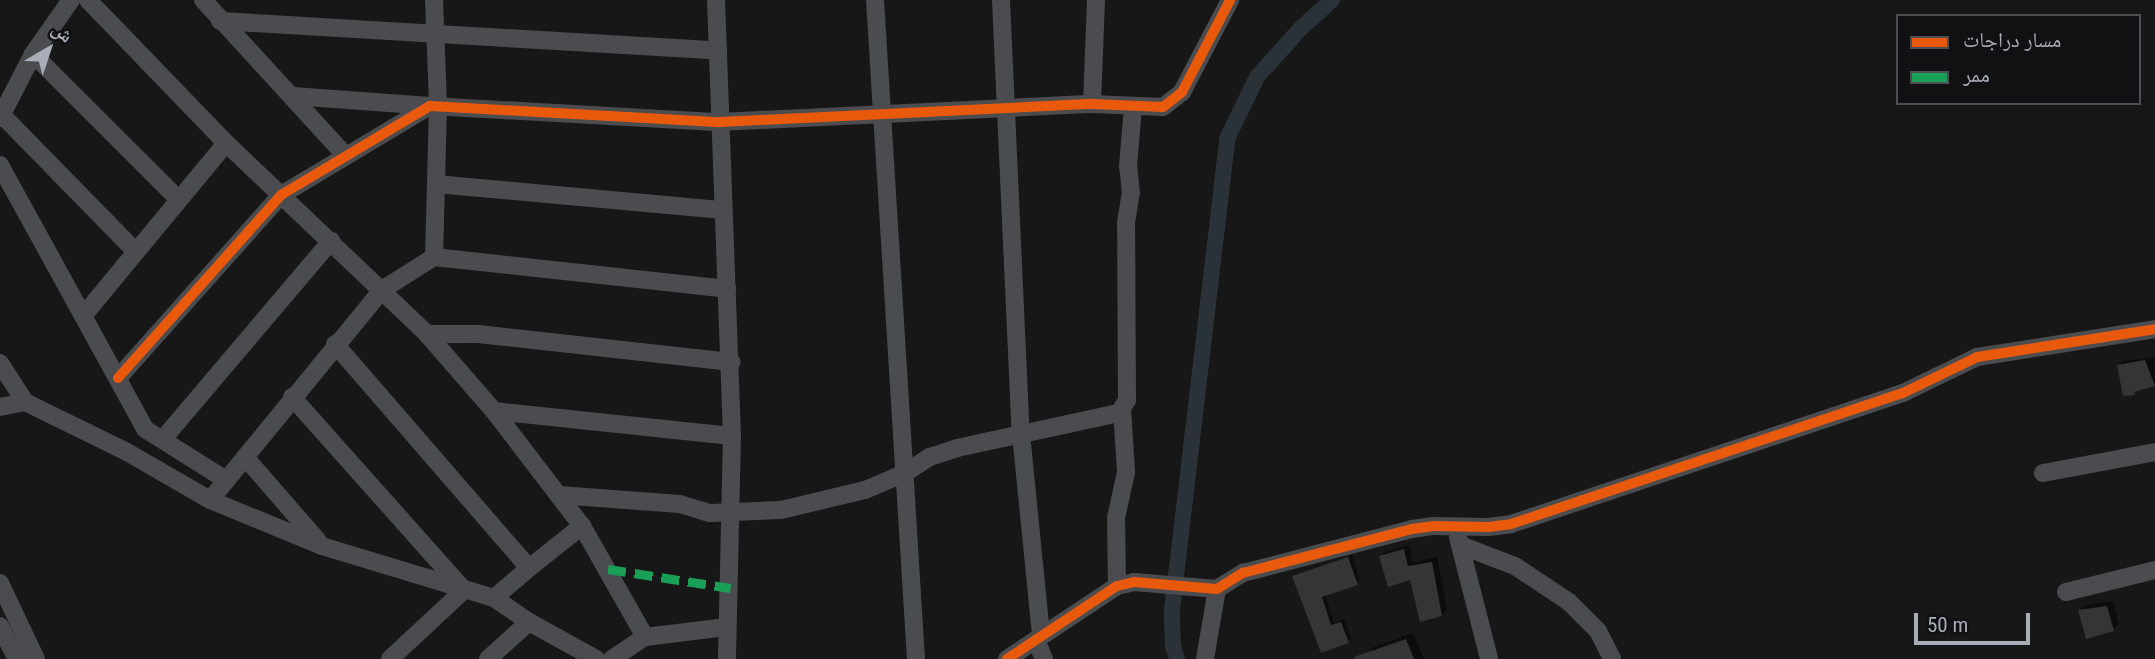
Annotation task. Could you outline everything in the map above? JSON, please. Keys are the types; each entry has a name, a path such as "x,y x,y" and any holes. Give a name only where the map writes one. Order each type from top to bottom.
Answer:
{"street":[{"path":"71,0 33,54 1,117 135,251"},
{"path":"88,0 226,143 427,334 494,411 582,526 645,637"},
{"path":"203,0 345,155"},
{"path":"434,0 434,257"},
{"path":"716,0 731,362 731,588 727,659"},
{"path":"875,0 916,659"},
{"path":"1001,0 1021,435 1039,638 1044,659"},
{"path":"1093,104 1096,0"},
{"path":"293,96 720,122 1093,104 1163,107 1175,100 1226,14 1230,0"},
{"path":"220,21 718,51"},
{"path":"33,54 179,200"},
{"path":"118,378 281,195 345,155 434,106"},
{"path":"1117,586 1115,518 1126,472 1122,410 1126,400 1126,223 1131,193 1128,166 1133,106"},
{"path":"83,316 226,143"},
{"path":"0,164 145,429 226,480"},
{"path":"436,184 723,210"},
{"path":"163,439 331,241"},
{"path":"211,500 335,344 382,290 434,257 727,289"},
{"path":"1007,659 1117,586 1151,583 1213,589 1243,573 1412,529 1511,524 1903,393 1977,357 2113,338 2155,329"},
{"path":"427,334 478,334 731,362"},
{"path":"335,344 529,568"},
{"path":"0,363 25,402 127,452 211,500 322,545 494,598 529,622 596,659"},
{"path":"292,397 464,590"},
{"path":"0,407 25,402"},
{"path":"559,495 680,504 697,511 730,514 781,510 865,490 905,473 938,454 1112,416 1122,410"},
{"path":"494,411 732,436"},
{"path":"127,452 145,429"},
{"path":"2043,474 2155,452"},
{"path":"245,457 322,545"},
{"path":"1455,525 1489,659"},
{"path":"494,598 582,526"},
{"path":"1460,545 1515,566 1569,602 1598,631 1612,659"},
{"path":"2066,592 2155,570"},
{"path":"0,583 36,659"},
{"path":"1205,659 1213,589"},
{"path":"390,659 464,590"},
{"path":"488,659 529,622"},
{"path":"0,626 9,650"},
{"path":"612,659 645,637 727,627"}],"building":[{"path":"2145,360 2155,386 2134,392 2135,395 2123,396 2117,365"},
{"path":"1404,549 1408,566 1432,562 1442,616 1420,622 1410,580 1388,587 1379,556"},
{"path":"1348,557 1358,585 1322,597 1331,625 1341,622 1349,643 1321,653 1292,576"},
{"path":"2107,606 2114,631 2086,639 2078,610"},
{"path":"1406,639 1414,659 1354,659 1354,657"}],"waterway":[{"path":"1177,659 1173,646 1172,610 1227,139 1257,77 1301,28 1332,0"}],"marked path":[{"path":"608,569 731,588"}],"cycle path":[{"path":"118,378 281,195 430,106 720,122 1092,104 1163,107 1182,92 1230,0"},
{"path":"1007,659 1117,586 1134,582 1217,589 1243,573 1412,529 1511,524 1903,393 1977,357 2155,329"}]}
